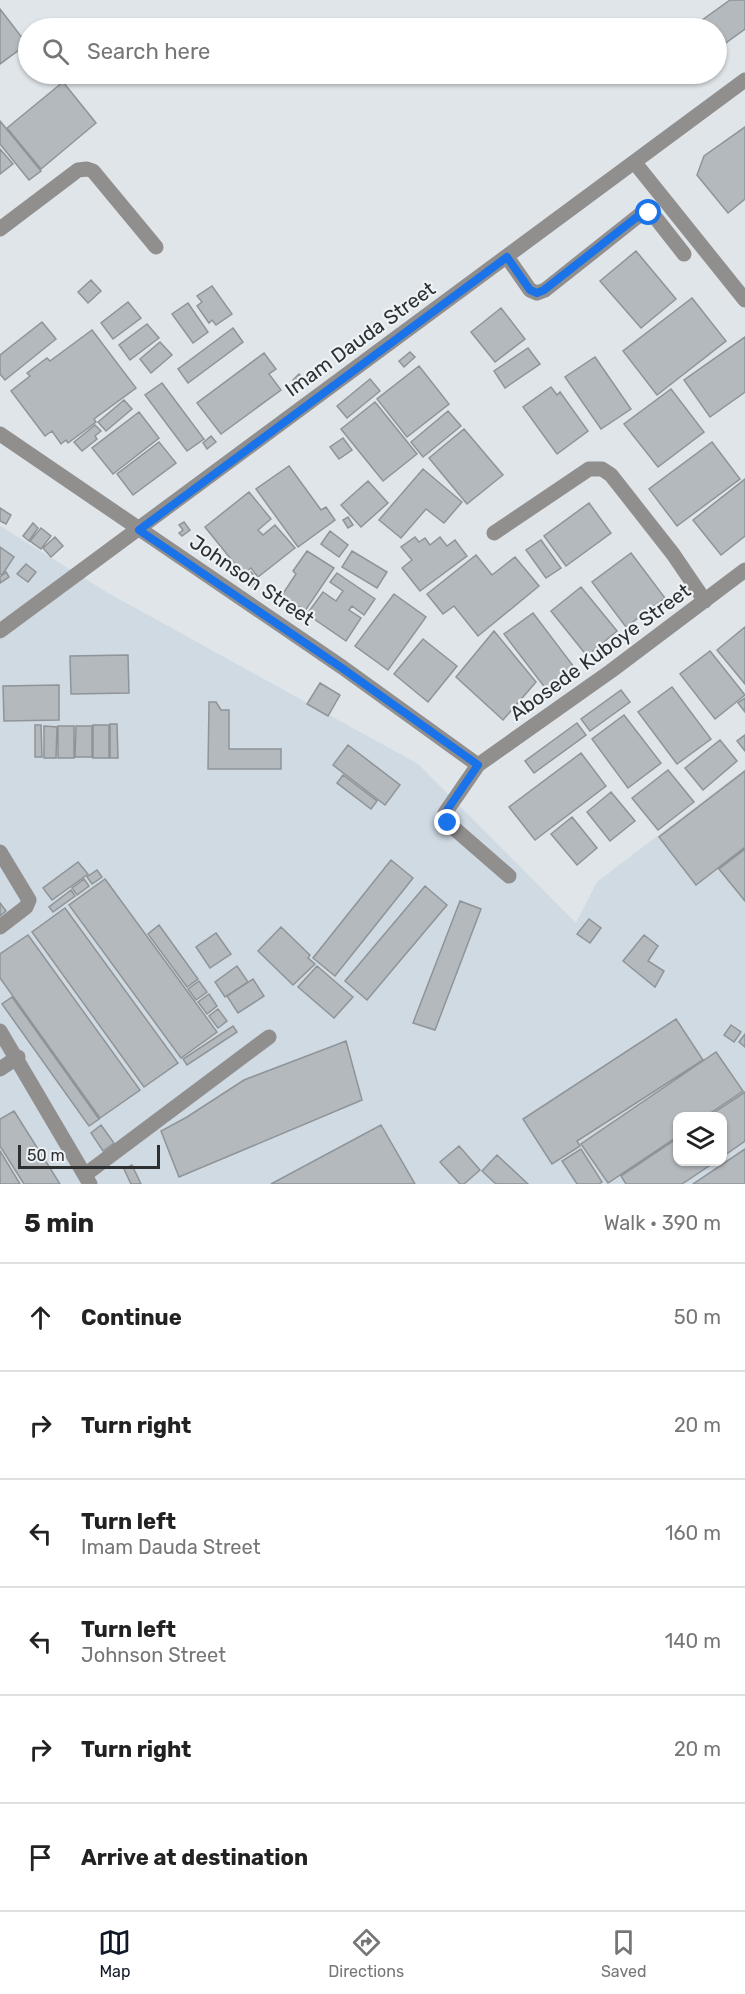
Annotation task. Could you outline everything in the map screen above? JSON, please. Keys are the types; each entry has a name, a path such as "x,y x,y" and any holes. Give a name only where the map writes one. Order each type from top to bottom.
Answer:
{"street":[{"name":"Imam Dauda Street","path":"2,627 139,530 745,80"},
{"path":"634,163 745,300"},
{"path":"0,229 78,171 87,169 93,171 156,247"},
{"path":"507,257 530,290 537,293 544,290 642,213 655,217 684,254"},
{"name":"Johnson Street","path":"0,434 342,668 478,765"},
{"path":"494,533 589,469 602,469 673,554 705,601"},
{"name":"Abosede Kuboye Street","path":"478,765 612,671 745,570"},
{"path":"478,765 445,813 448,823 509,876"},
{"path":"0,852 28,900 26,907 0,927"},
{"path":"0,1031 18,1057 88,1179 269,1037"},
{"path":"0,1069 18,1057"}],"shaded area":[{"path":"0,526 108,593 418,764 576,923 597,882 745,769 745,1184 0,1184"}],"building":[{"path":"730,0 745,0 745,29 727,42 727,18 705,18"},
{"path":"0,9 18,32 18,51 0,64"},
{"path":"61,84 65,84 96,123 41,169 7,128"},
{"path":"0,121 41,171 29,180 0,144"},
{"path":"745,127 745,199 728,213 697,175 704,156"},
{"path":"0,149 13,164 0,174"},
{"path":"636,251 676,299 641,328 600,281"},
{"path":"91,280 101,291 88,303 78,292"},
{"path":"212,286 232,314 216,325 212,320 209,323 197,306 202,302 197,296"},
{"path":"692,298 726,341 657,395 623,351"},
{"path":"128,302 141,318 113,339 101,323"},
{"path":"188,303 208,332 193,343 172,314"},
{"path":"501,308 525,339 495,362 471,332"},
{"path":"42,322 56,339 5,380 0,374 0,355"},
{"path":"147,324 159,338 130,360 119,345"},
{"path":"233,328 243,342 188,383 178,369"},
{"path":"92,330 136,388 94,419 96,422 68,443 66,440 61,444 52,431 45,436 11,391 30,376 27,373 47,358 50,361"},
{"path":"745,337 745,392 710,417 684,380"},
{"path":"160,342 172,355 151,373 140,359"},
{"path":"528,348 540,364 505,388 494,371"},
{"path":"410,352 415,357 404,367 399,361"},
{"path":"264,353 276,369 269,374 281,390 221,434 197,403"},
{"path":"595,357 631,409 601,429 565,377"},
{"path":"419,366 449,404 407,437 377,399"},
{"path":"299,374 305,380 298,386 293,380"},
{"path":"370,379 380,391 347,418 337,406"},
{"path":"162,383 204,439 187,451 145,395"},
{"path":"551,387 557,395 560,392 588,431 557,454 523,407"},
{"path":"671,389 704,432 658,467 624,424"},
{"path":"124,400 132,409 106,431 98,422"},
{"path":"375,402 417,454 383,481 341,429"},
{"path":"448,411 461,426 423,457 411,442"},
{"path":"139,412 159,438 113,474 92,448"},
{"path":"95,425 101,431 95,436 97,439 82,451 74,442"},
{"path":"464,429 503,475 467,504 429,458"},
{"path":"211,436 216,442 207,449 203,443"},
{"path":"343,438 352,450 339,459 330,447"},
{"path":"159,442 176,463 133,495 117,474"},
{"path":"712,442 740,479 677,526 649,489"},
{"path":"289,466 321,510 326,507 335,520 298,547 256,489"},
{"path":"423,469 462,502 444,523 426,509 401,538 379,520"},
{"path":"745,479 745,536 721,555 693,520"},
{"path":"368,481 388,503 361,527 341,505"},
{"path":"249,492 271,519 258,530 263,535 275,525 295,548 258,577 251,568 243,574 205,527"},
{"path":"589,503 611,533 566,566 544,536"},
{"path":"0,508 11,515 6,524 0,521"},
{"path":"348,517 353,525 348,528 343,520"},
{"path":"184,522 190,530 182,536 179,533 183,530 179,525"},
{"path":"33,523 38,528 29,541 23,536"},
{"path":"41,528 51,536 41,549 30,541"},
{"path":"330,531 348,545 339,557 321,544"},
{"path":"55,537 63,546 51,557 43,548"},
{"path":"415,537 419,542 425,538 430,545 440,537 447,546 455,540 467,556 420,591 402,568 412,560 401,547"},
{"path":"541,540 561,568 546,578 526,550"},
{"path":"0,547 14,557 2,575 0,574"},
{"path":"307,551 334,568 305,611 282,595 296,574 293,571"},
{"path":"352,551 387,572 377,588 342,567"},
{"path":"631,553 665,598 626,627 592,582"},
{"path":"476,555 492,575 515,557 539,586 478,636 454,606 443,614 427,594"},
{"path":"26,564 36,572 28,582 17,574"},
{"path":"6,572 9,577 0,583 0,577"},
{"path":"251,572 258,579 251,587 245,580"},
{"path":"337,573 375,599 364,615 352,606 349,610 361,618 346,641 307,614 323,592 336,601 343,591 330,582"},
{"path":"581,587 617,631 587,656 551,611"},
{"path":"394,594 426,617 388,670 355,646"},
{"path":"533,613 574,667 546,689 504,634"},
{"path":"745,627 745,684 717,650"},
{"path":"494,631 536,682 503,720 456,677"},
{"path":"423,639 457,666 428,702 394,674"},
{"path":"710,651 745,695 715,719 680,674"},
{"path":"128,655 129,693 71,694 70,656"},
{"path":"320,683 340,695 328,716 307,704"},
{"path":"59,685 59,720 4,721 3,686"},
{"path":"672,687 711,739 677,764 638,712"},
{"path":"621,690 630,702 590,731 581,719"},
{"path":"745,698 745,712 738,703"},
{"path":"209,702 216,702 221,710 229,710 229,749 281,749 281,769 208,769"},
{"path":"624,715 661,763 628,788 592,739"},
{"path":"577,723 586,735 534,773 525,761"},
{"path":"110,724 117,724 118,758 110,758"},
{"path":"35,725 41,725 42,757 35,757"},
{"path":"93,725 109,725 109,758 93,758"},
{"path":"44,726 57,727 56,758 44,758"},
{"path":"58,726 74,726 74,758 58,758"},
{"path":"76,726 92,726 92,757 75,757"},
{"path":"745,735 745,751 737,741"},
{"path":"720,740 737,761 703,790 685,768"},
{"path":"348,745 400,785 385,805 333,765"},
{"path":"581,753 606,786 535,840 509,807"},
{"path":"668,770 694,802 658,830 632,798"},
{"path":"745,771 745,847 696,885 659,837"},
{"path":"343,775 377,801 371,809 337,783"},
{"path":"611,792 635,821 610,841 587,812"},
{"path":"572,817 597,848 577,865 551,834"},
{"path":"745,849 745,901 719,869"},
{"path":"391,860 413,878 335,976 313,958"},
{"path":"78,862 88,874 52,900 43,888"},
{"path":"97,870 102,877 92,884 87,877"},
{"path":"84,879 89,886 77,895 72,888"},
{"path":"105,879 217,1032 181,1058 69,905"},
{"path":"425,886 447,905 367,1000 345,981"},
{"path":"71,890 75,896 53,912 49,907"},
{"path":"460,901 481,909 435,1030 413,1023"},
{"path":"0,903 6,911 0,916"},
{"path":"65,908 178,1063 144,1087 32,932"},
{"path":"589,919 601,928 590,943 577,934"},
{"path":"159,925 198,979 187,987 148,934"},
{"path":"281,927 310,955 308,958 315,964 293,985 258,951"},
{"path":"216,933 231,954 210,968 196,947"},
{"path":"28,935 140,1090 100,1118 0,978 0,954"},
{"path":"644,935 658,946 648,961 664,971 655,987 623,961"},
{"path":"237,966 248,982 225,997 215,982"},
{"path":"317,966 353,997 334,1018 298,987"},
{"path":"253,979 264,996 238,1013 227,996"},
{"path":"199,981 207,992 196,1000 188,989"},
{"path":"209,994 217,1006 207,1014 198,1002"},
{"path":"12,997 99,1119 89,1126 2,1004"},
{"path":"218,1009 227,1021 218,1028 209,1016"},
{"path":"676,1019 703,1060 577,1141 580,1146 552,1164 523,1119"},
{"path":"731,1025 741,1032 734,1042 724,1035"},
{"path":"233,1026 237,1032 187,1065 183,1059"},
{"path":"745,1034 745,1047 739,1042"},
{"path":"346,1041 362,1100 179,1177 161,1131 244,1080"},
{"path":"716,1052 743,1091 712,1112 673,1112 673,1139 608,1183 581,1144"},
{"path":"745,1092 745,1141 727,1154 727,1112 715,1112"},
{"path":"14,1111 60,1184 24,1184 0,1146 0,1119"},
{"path":"101,1125 114,1143 103,1151 91,1133"},
{"path":"381,1125 415,1184 271,1184"},
{"path":"673,1141 673,1166 709,1166 682,1184 626,1184 621,1176"},
{"path":"459,1146 480,1170 464,1184 460,1184 440,1162"},
{"path":"581,1149 602,1182 599,1184 577,1184 562,1161"},
{"path":"745,1149 745,1184 693,1184 720,1166 727,1166 727,1161"},
{"path":"0,1151 20,1184 0,1184"},
{"path":"497,1155 528,1184 496,1184 482,1171"},
{"path":"132,1165 141,1184 131,1184 124,1169"}],"route":[{"path":"448,823 445,813 478,765 342,668 139,530 507,257 530,290 537,293 544,290 642,213 649,213"}]}
